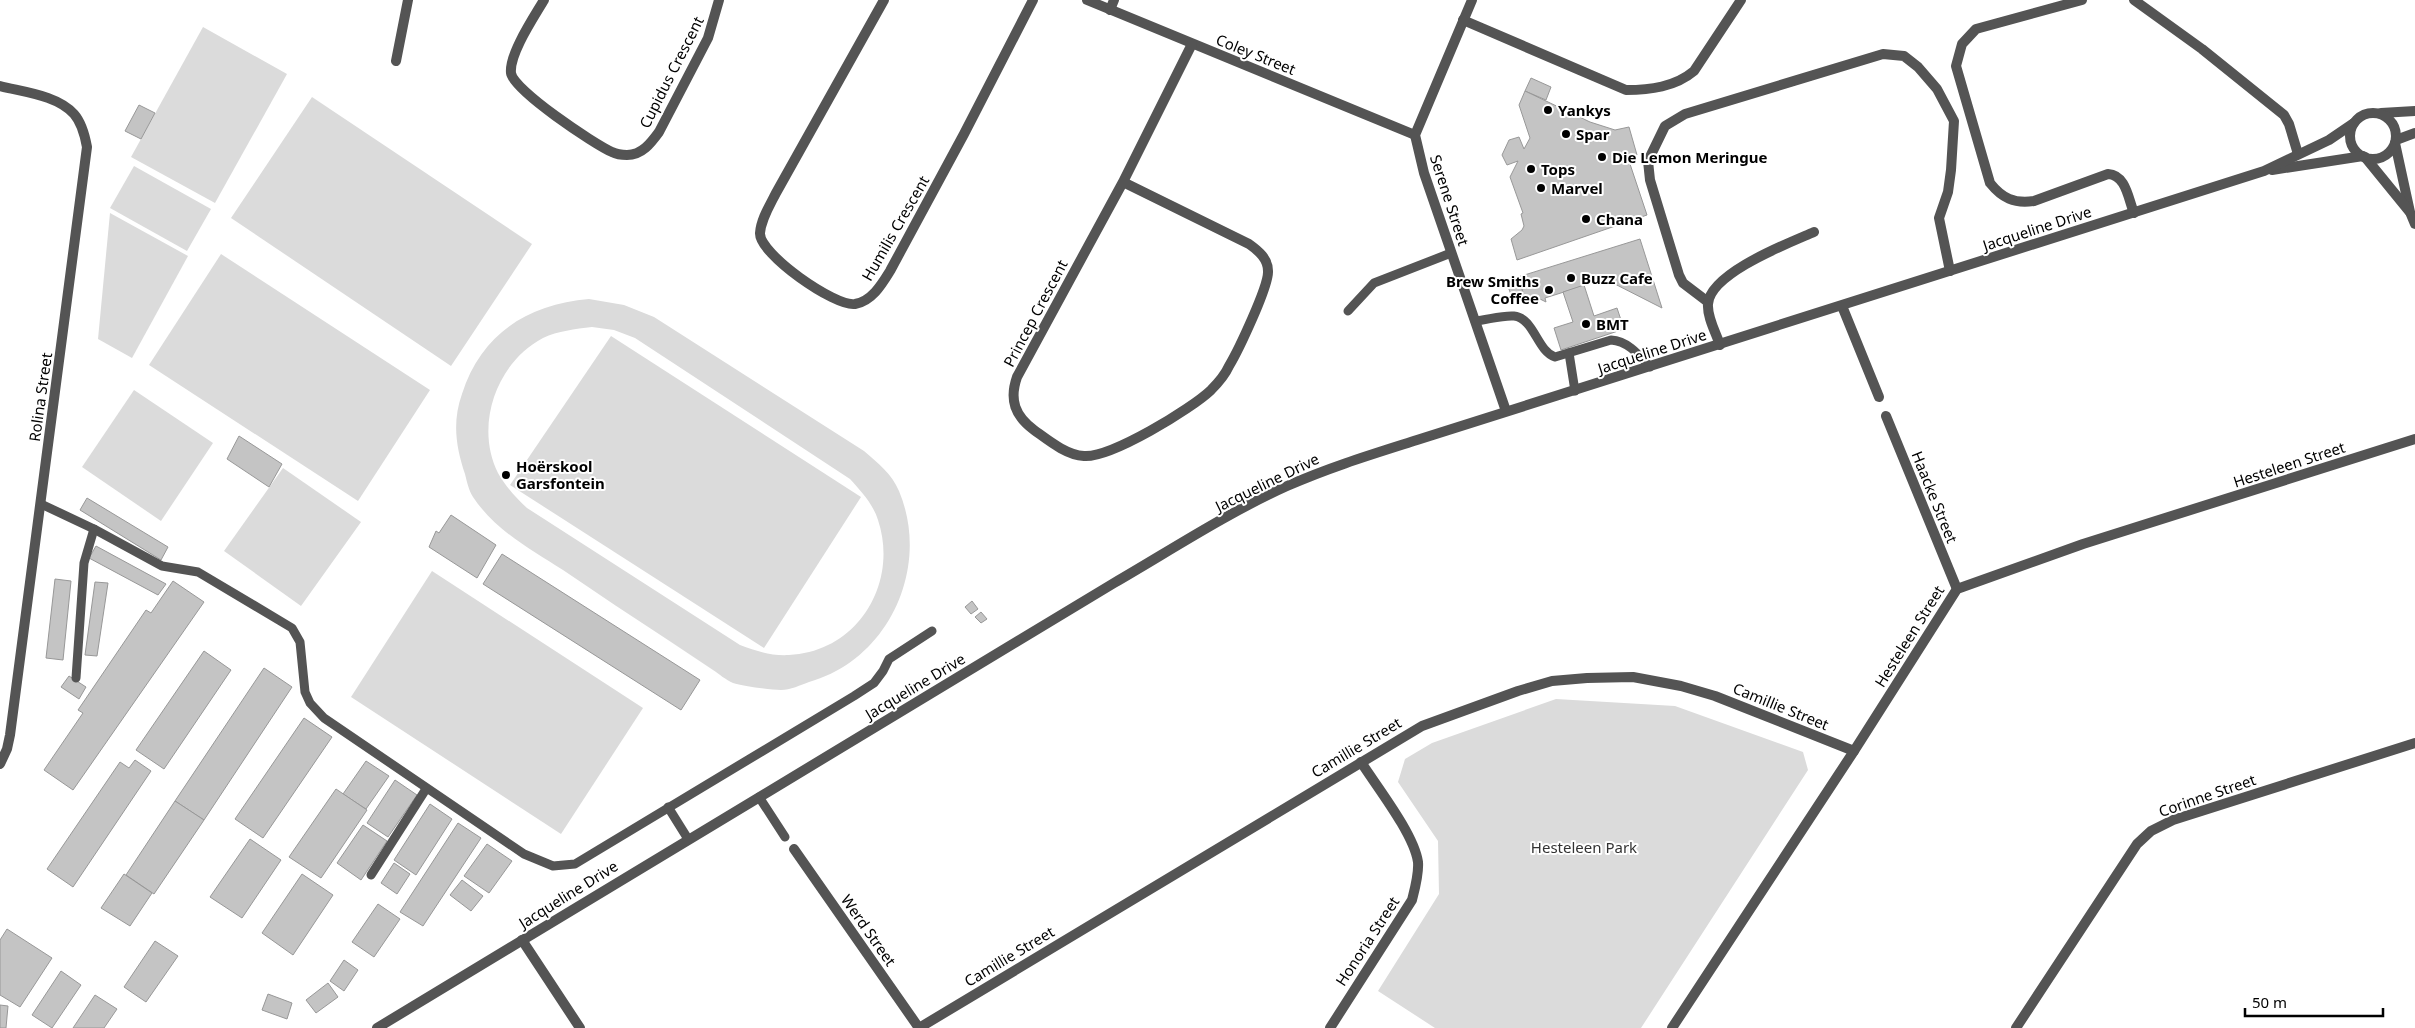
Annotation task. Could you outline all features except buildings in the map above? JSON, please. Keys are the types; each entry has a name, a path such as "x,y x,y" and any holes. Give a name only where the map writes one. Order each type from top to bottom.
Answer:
{"street":[{"path":"396,61 408,0"},
{"name":"Cupidus Crescent","path":"544,0 512,58 511,74 517,86 602,147 614,153 627,155 645,149 659,132 708,38 719,0"},
{"name":"Humilis Crescent","path":"884,0 776,194 766,214 760,234 764,246 774,258 839,302 854,304 869,298 879,289 890,271 1034,0"},
{"name":"Coley Street","path":"1087,0 1112,5 1192,44 1415,135"},
{"path":"1415,135 1472,0"},
{"path":"1463,20 1626,90 1640,90 1670,85 1687,77 1694,71 1741,0"},
{"path":"2082,0 1976,29 1962,44 1956,66 1990,183 1998,194 2022,203 2034,202 2108,174 2115,174 2121,178 2134,213"},
{"path":"2134,0 2202,49 2284,115 2289,124 2298,154"},
{"name":"Princep Crescent","path":"1123,182 1249,244 1266,261 1267,281 1230,366 1210,390 1131,442 1108,451 1084,456 1064,449 1024,422 1012,401 1013,390 1017,377 1123,182 1192,44"},
{"path":"1708,302 1684,283 1679,275 1650,180 1648,161 1665,126 1685,114 1883,54 1904,56 1918,67 1937,89 1954,121 1954,142 1949,184 1939,218 1950,271"},
{"name":"Rolina Street","path":"0,86 47,99 74,113 80,122 87,147 10,735 7,749 0,764"},
{"path":"2410,212 2364,156 2352,145 2351,130 2354,123 2365,114 2415,111"},
{"path":"2380,113 2386,116 2394,126 2395,141 2410,212 2415,224"},
{"name":"Jacqueline Drive","path":"377,1028 688,839 1237,511 1321,471 2264,171 2329,140 2354,123"},
{"path":"2364,156 2372,158 2386,154 2395,141 2415,133"},
{"name":"Serene Street","path":"1415,135 1424,173 1506,412"},
{"name":"Jacqueline Drive","path":"2264,171 2364,156"},
{"path":"1720,345 1708,310 1708,302 1714,288 1759,257 1814,232"},
{"path":"1842,306 1879,397"},
{"name":"Haacke Street","path":"1886,416 1957,589"},
{"name":"Hesteleen Street","path":"1672,1028 1854,751 1957,589 2083,544 2415,439"},
{"name":"Camillie Street","path":"919,1028 1422,726 1470,707 1552,681 1588,678 1633,678 1681,686 1715,696 1854,751"},
{"name":"Corinne Street","path":"2016,1028 2137,844 2151,831 2173,820 2415,743"},
{"name":"Honoria Street","path":"1330,1028 1412,900 1417,876 1417,859 1410,842 1361,762"},
{"name":"Werd Street","path":"794,849 919,1028"},
{"path":"522,940 580,1028"}],"lane":[{"path":"1348,311 1374,283 1451,253"},
{"path":"1475,322 1515,316 1528,324 1548,354 1555,357 1611,340 1619,341 1636,352 1650,367"},
{"path":"1569,353 1575,391"},
{"path":"41,504 94,529 162,566 198,572 292,628 300,642 305,692 310,703 324,718 524,854 553,866 574,864 874,683 884,671 888,659 932,631"},
{"path":"76,678 84,562 94,529"},
{"path":"371,875 426,789"},
{"path":"759,797 785,837"},
{"path":"668,807 688,839"}],"green space":[{"path":"203,27 287,74 215,203 131,157"},
{"path":"312,97 532,244 451,366 231,218"},
{"path":"134,166 211,209 187,251 110,208"},
{"path":"110,213 188,256 132,358 98,339"},
{"path":"221,254 430,390 358,501 149,365"},
{"path":"589,299 624,305 654,317 864,451 889,474 899,491 908,520 910,550 906,579 896,607 881,632 861,654 837,671 788,689 750,687 733,683 526,547 492,520 482,509 469,489 459,454 456,434 459,404 470,373 494,339 510,326 527,315 567,302","holes":["592,327 614,330 635,338 850,479 866,498 878,520 883,544 883,567 877,590 867,610 853,628 835,642 813,651 789,655 764,653 740,645 527,508 504,483 491,454 488,435 494,397 502,379 513,362 543,338 555,334"]},
{"path":"611,336 861,497 764,648 510,485"},
{"path":"134,390 213,443 161,521 82,467"},
{"path":"283,468 361,522 301,606 224,551"},
{"path":"432,571 643,708 561,834 351,697"},
{"name":"Hesteleen Park","path":"1556,699 1675,706 1803,752 1808,770 1641,1028 1435,1028 1378,991 1439,894 1438,841 1398,782 1405,759 1432,743"}],"place":[{"name":"Yankys","path":"1548,110"},
{"name":"Spar","path":"1566,134"},
{"name":"Die Lemon Meringue","path":"1602,157"},
{"name":"Tops","path":"1531,169"},
{"name":"Marvel","path":"1541,188"},
{"name":"Chana","path":"1586,219"},
{"name":"Buzz Cafe","path":"1571,278"},
{"name":"Brew Smiths Coffee","path":"1549,290"},
{"name":"BMT","path":"1586,324"},
{"name":"Hoërskool Garsfontein","path":"506,475"}]}
